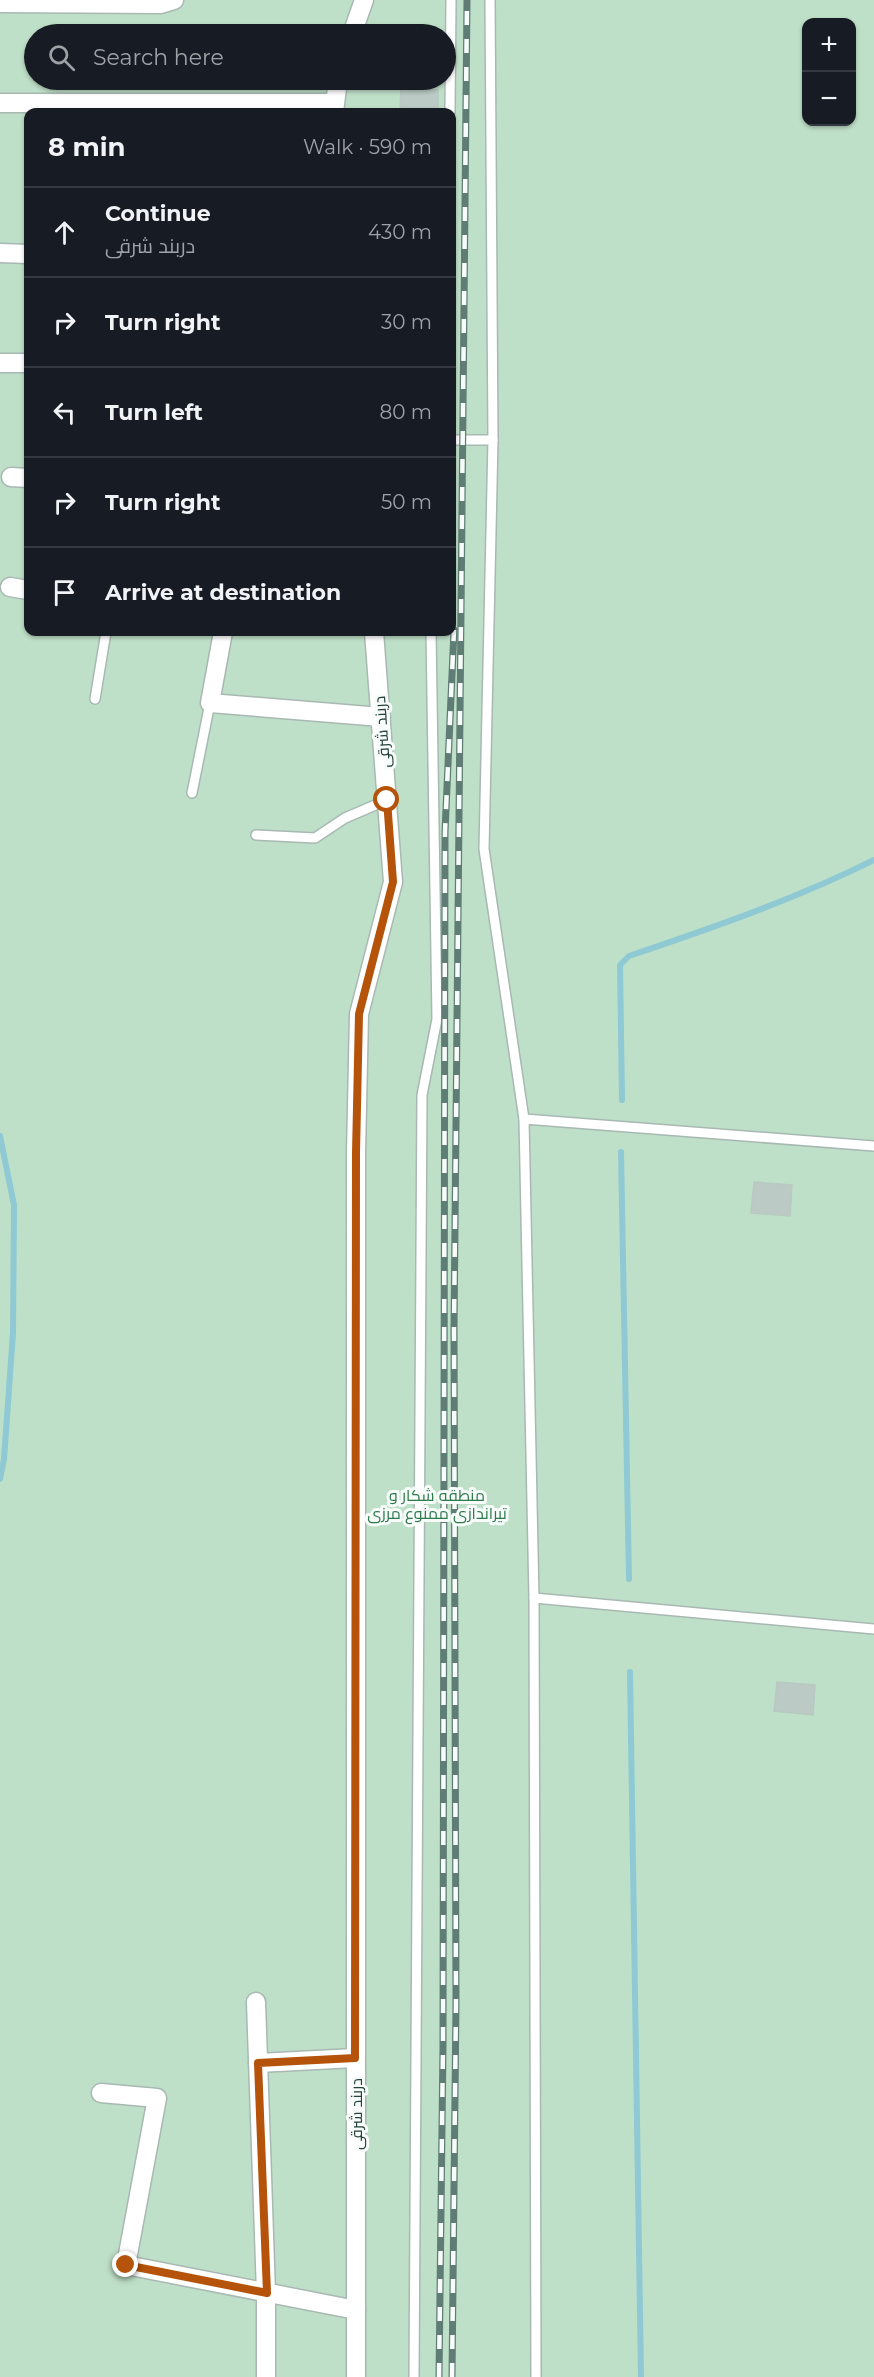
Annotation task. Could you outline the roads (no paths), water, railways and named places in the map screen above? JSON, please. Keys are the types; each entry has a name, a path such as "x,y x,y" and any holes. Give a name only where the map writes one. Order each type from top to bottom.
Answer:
{"street":[{"path":"0,3 161,4 174,0"},
{"path":"356,24 364,0"},
{"path":"0,103 334,108 337,90"},
{"path":"0,253 24,254"},
{"path":"0,363 24,363"},
{"path":"10,587 24,589"},
{"path":"222,636 210,703 381,717"},
{"name":"دربند شرقی","path":"356,2377 356,1153 359,1014 393,882 374,636"},
{"path":"256,2002 267,2293 266,2377"},
{"path":"258,2063 355,2058"},
{"path":"100,2093 157,2098 126,2265 356,2310"}],"lane":[{"path":"451,0 451,24"},
{"path":"490,0 493,440 484,849 524,1119 534,1598 536,2377"},
{"path":"450,90 450,108"},
{"path":"456,440 493,440"},
{"path":"95,699 105,636"},
{"path":"414,2377 422,1095 437,1019 431,636"},
{"path":"192,792 210,703"},
{"path":"256,835 315,838 345,818 387,800"},
{"path":"524,1119 874,1146"},
{"path":"534,1598 874,1629"}],"waterway":[{"path":"622,1100 620,965 629,956 784,900 874,860"},
{"path":"0,1136 14,1205 13,1333 4,1459 0,1479"},
{"path":"621,1152 629,1579"},
{"path":"630,1672 641,2377"}],"railway":[{"path":"452,2377 456,2003 454,1329 467,0"},
{"path":"439,2377 443,2045 445,832 454,636"}],"park label":[{"name":"منطقه شکار و تیراندازی ممنوع مرزی","path":"437,1504"}]}
